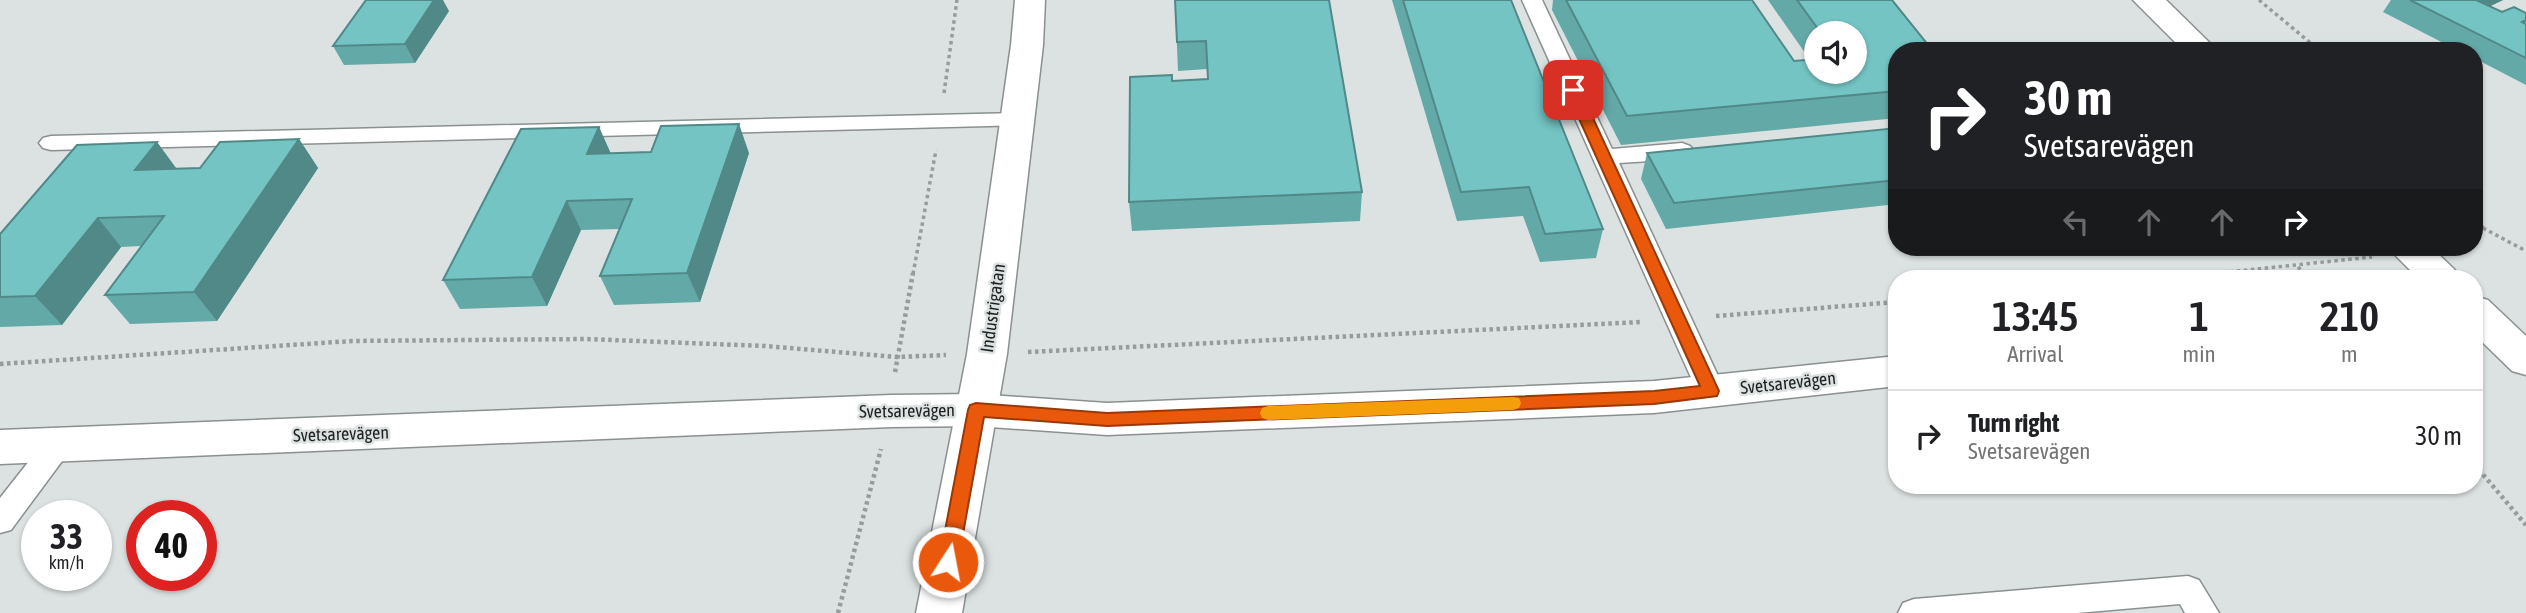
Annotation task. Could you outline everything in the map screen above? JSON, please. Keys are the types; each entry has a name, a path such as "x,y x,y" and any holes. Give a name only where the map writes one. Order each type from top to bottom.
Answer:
{"street":[{"name":"Industrigatan","path":"939,613 986,354 1018,120 1030,0"},
{"path":"2148,0 2192,42"},
{"path":"2418,256 2433,270"},
{"path":"2483,319 2526,360"},
{"name":"Svetsarevägen","path":"0,447 891,411 976,410 1107,419 1654,397 1888,373"}],"lane":[{"path":"1532,0 1711,391"},
{"path":"51,143 1018,120"},
{"path":"1604,157 1710,149"},
{"path":"0,521 58,445"},
{"path":"1914,613 2188,590 2203,613"}],"path":[{"path":"838,613 891,411 897,357 928,202 957,0"},
{"path":"2259,0 2309,42"},
{"path":"2483,228 2526,251"},
{"path":"2264,270 2367,256"},
{"path":"2298,267 2301,270"},
{"path":"0,364 352,341 586,339 765,346 897,357 1579,326 1888,303"},
{"path":"2483,475 2526,525"}],"building":[{"path":"366,0 434,0 405,44 333,46"},
{"path":"1175,0 1329,0 1362,192 1129,202 1130,77 1172,75 1172,81 1208,79 1206,41 1177,42"},
{"path":"1403,0 1511,0 1603,229 1545,234 1529,187 1461,192"},
{"path":"1566,0 1752,0 1794,61 1804,60 1804,84 1867,84 1867,21 1812,21 1797,0 1892,0 1926,42 1888,42 1888,92 1627,116"},
{"path":"2410,0 2479,0 2502,12 2514,7 2526,13 2526,20 2522,22 2526,24 2526,58"},
{"path":"739,124 687,273 600,276 632,199 567,201 532,277 443,280 521,129 599,127 587,154 651,152 661,126"},
{"path":"1888,129 1888,181 1674,203 1647,153"},
{"path":"299,139 194,292 105,295 164,216 98,218 35,296 0,297 0,234 77,145 157,142 135,170 200,168 220,142"}],"slow traffic":[{"path":"1268,413 1513,403"}],"route":[{"path":"948,562 976,410 1107,419 1654,397 1711,391 1573,90"}]}
